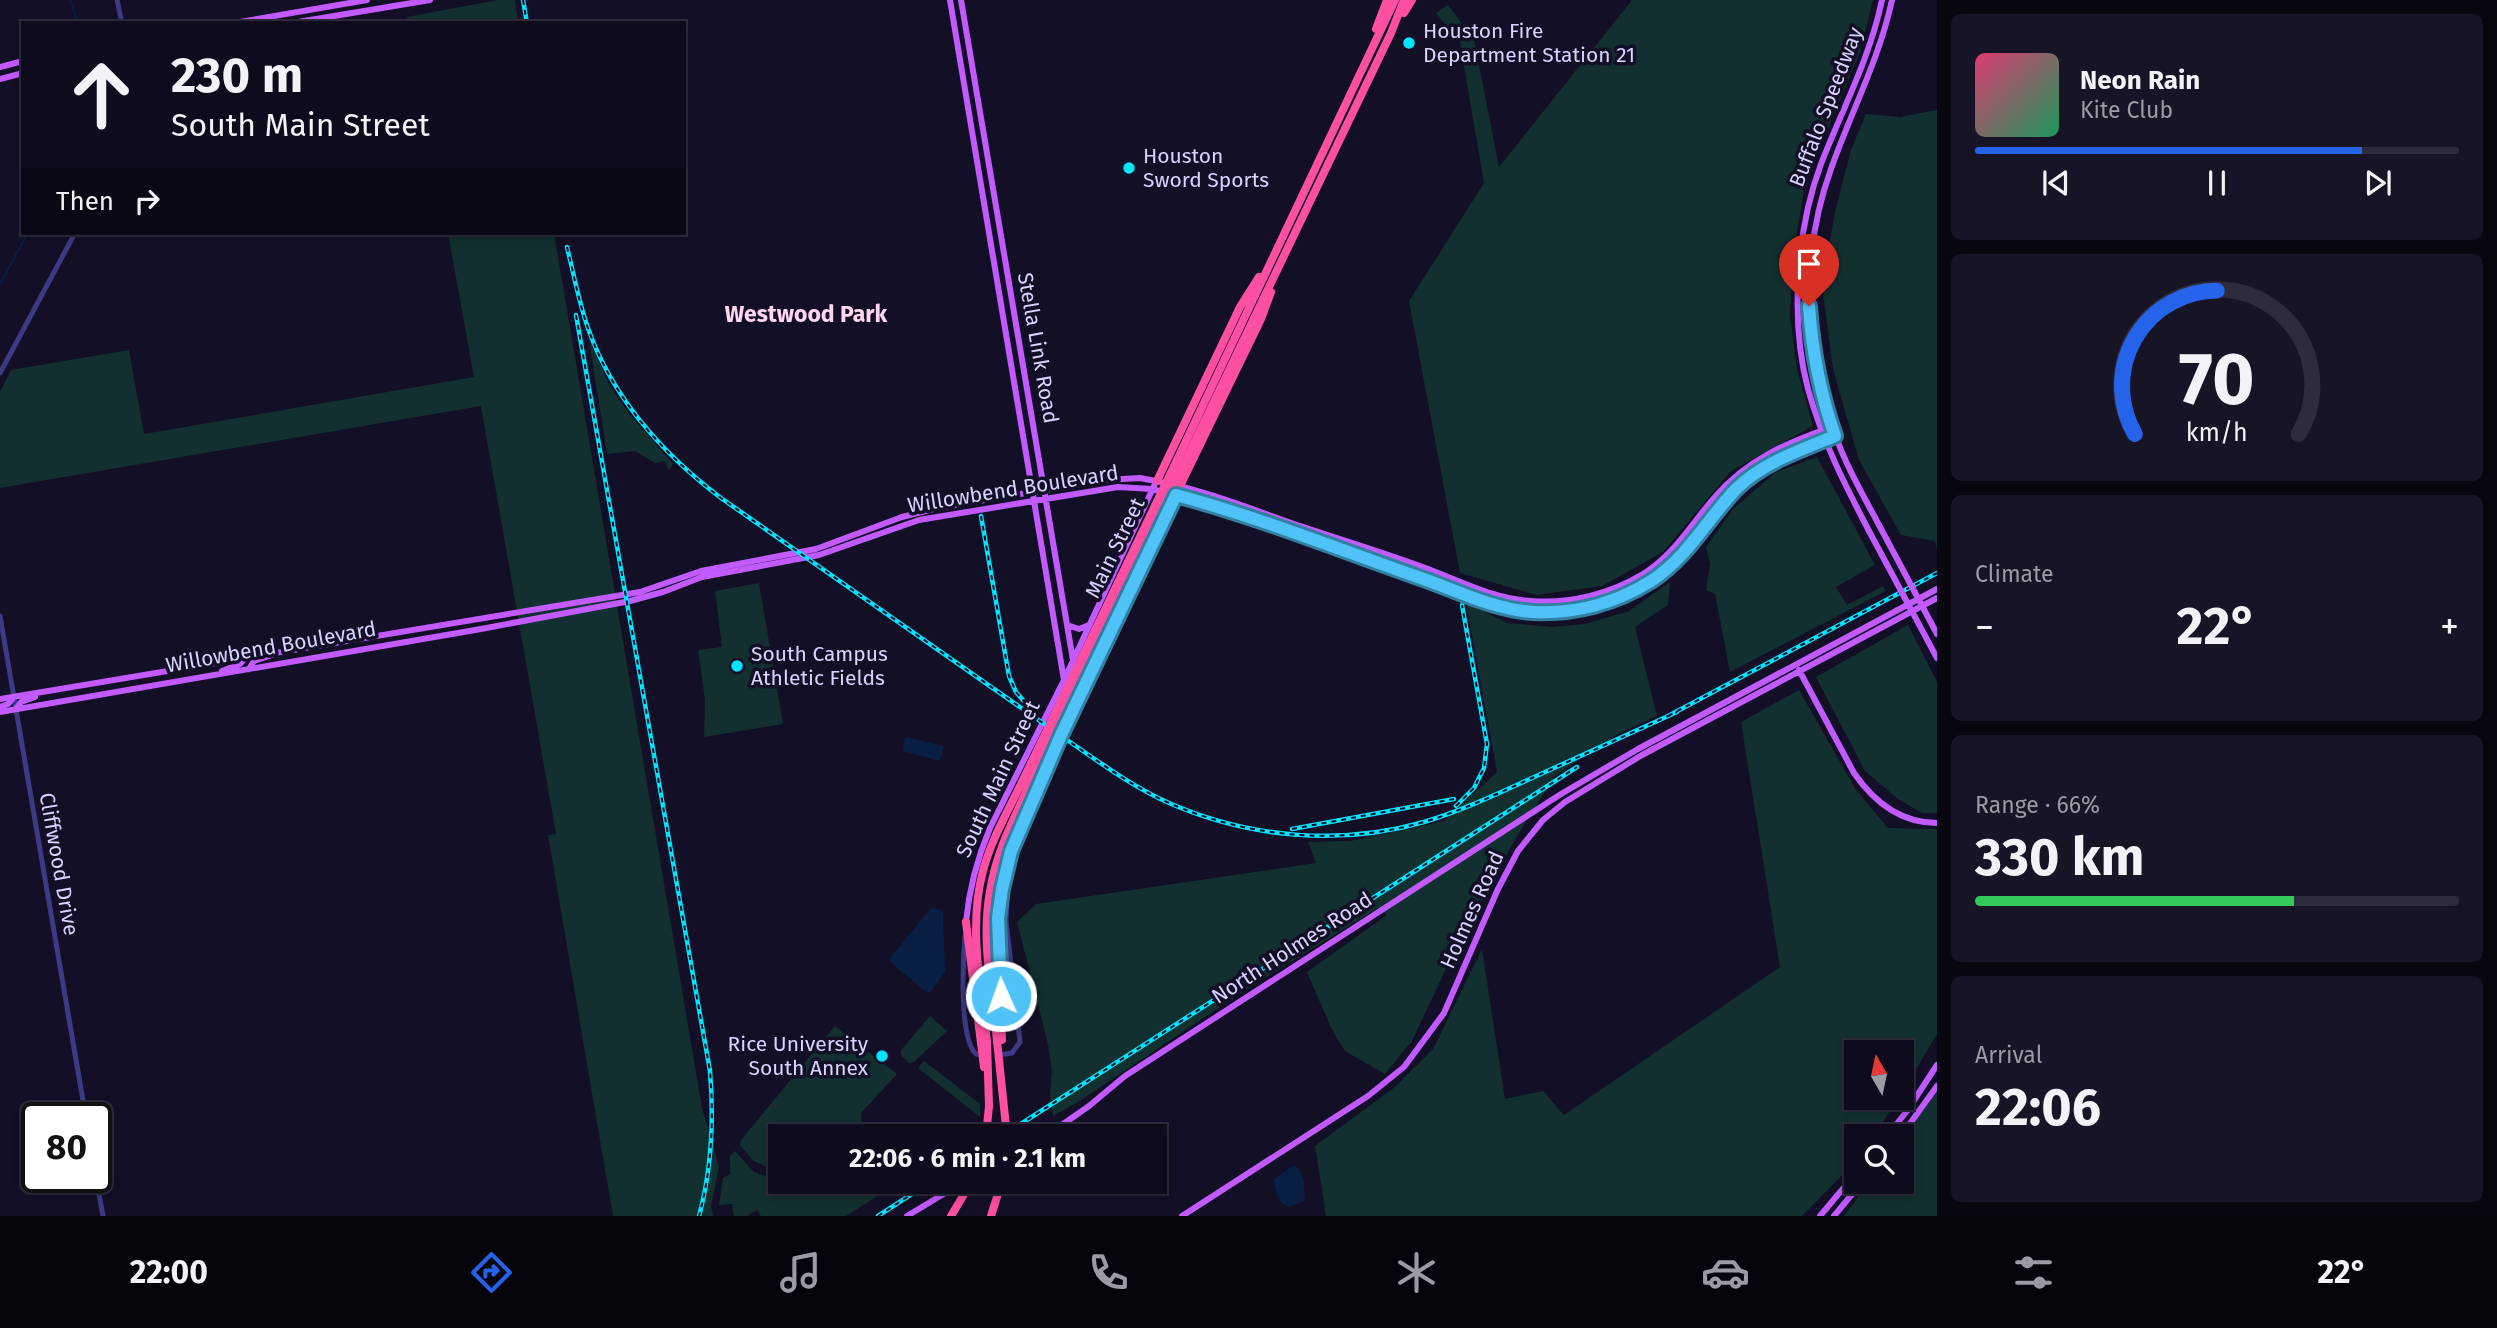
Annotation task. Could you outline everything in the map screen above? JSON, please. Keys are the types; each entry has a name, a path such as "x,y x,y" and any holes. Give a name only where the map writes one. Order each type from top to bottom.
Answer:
{"highway":[{"path":"1359,78 1387,0"},
{"name":"Main Street","path":"1183,464 1280,244 1395,0"},
{"name":"Main Street","path":"984,1042 977,944 979,892 988,855 1026,784 1183,464 1405,0"},
{"path":"1391,33 1412,0"},
{"path":"1154,485 1240,307 1280,244"},
{"path":"1165,461 1169,470 1182,472 1183,464"},
{"path":"1180,486 1183,464"},
{"name":"Main Street","path":"1000,1040 988,944 989,891 1005,837 1026,784"},
{"path":"1006,1124 1000,1040 998,918 1011,851"},
{"path":"966,922 984,1042 989,1106 987,1124"},
{"path":"951,1216 964,1194"},
{"path":"991,1216 998,1194"}],"main road":[{"path":"246,21 367,0"},
{"path":"303,21 430,0"},
{"name":"Stella Link Road","path":"950,0 1065,680"},
{"name":"Stella Link Road","path":"961,0 1062,592 1078,702"},
{"name":"Buffalo Speedway","path":"1882,0 1872,37 1816,179 1809,204 1800,259 1798,306 1801,346 1808,387 1825,440 1869,531 1937,658"},
{"name":"Buffalo Speedway","path":"1892,0 1882,40 1827,181 1820,206 1810,260 1809,306 1818,385 1835,436 1937,634"},
{"path":"1872,37 1882,40"},
{"path":"0,67 21,62"},
{"path":"0,79 21,74"},
{"path":"1849,99 1859,102"},
{"path":"1816,179 1827,181"},
{"path":"1800,259 1810,260"},
{"path":"1801,346 1812,346"},
{"name":"Willowbend Boulevard","path":"1154,485 1180,486 1421,566 1496,595 1529,601 1576,599 1621,585 1646,572 1676,547 1731,480 1756,460 1794,440 1832,427"},
{"name":"Willowbend Boulevard","path":"0,709 16,709 481,629 548,611 640,592 689,573 710,572 816,552 902,517 1034,500 1140,478 1176,495 1341,550 1492,605 1533,612 1578,610 1611,601 1651,581 1673,565 1737,488 1762,469 1798,450 1835,436"},
{"path":"1756,460 1762,469"},
{"name":"Willowbend Boulevard","path":"937,512 1044,490 1105,484"},
{"name":"South Main Street","path":"966,922 979,853 1065,680 1154,485"},
{"name":"South Main Street","path":"1011,851 1072,713 1180,486"},
{"path":"1144,507 1153,502 1163,505 1167,515"},
{"path":"1699,518 1707,525"},
{"path":"1290,533 1294,524"},
{"path":"1341,550 1344,540"},
{"path":"1419,578 1421,566"},
{"path":"1646,572 1651,581"},
{"name":"Holmes Road","path":"1182,1216 1368,1096 1404,1067 1444,1013 1498,888 1518,851 1543,820 1565,802 1642,755 1937,589"},
{"path":"1050,594 1062,592"},
{"path":"1492,605 1496,595"},
{"name":"Holmes Road","path":"1561,794 1638,749 1937,598"},
{"path":"1576,599 1578,610"},
{"name":"Willowbend Boulevard","path":"0,699 510,613 548,611"},
{"path":"481,629 484,622 510,613"},
{"path":"1067,625 1080,629 1090,624"},
{"path":"400,631 402,642"},
{"path":"322,644 324,656"},
{"path":"249,669 254,661 290,649"},
{"path":"211,676 240,664 247,656"},
{"path":"1798,668 1865,789 1896,814 1912,820 1937,823"},
{"path":"167,671 170,683"},
{"path":"91,684 93,696"},
{"path":"16,709 21,702 50,691"},
{"path":"0,709 14,697"},
{"path":"1052,705 1072,713"},
{"name":"North Holmes Road","path":"1063,1124 1125,1076 1561,794"},
{"path":"1896,1124 1937,1065"},
{"path":"1908,1124 1937,1086"},
{"path":"1821,1216 1844,1188"},
{"path":"907,1216 943,1194"},
{"path":"1834,1216 1852,1194"}],"street":[{"path":"117,0 122,21"},
{"path":"0,373 74,235"},
{"name":"Cliffwood Drive","path":"0,616 83,1102"},
{"name":"South Main Street","path":"966,922 963,964 968,1043 976,1055 1012,1053 1020,1042 1020,1034 1006,921 1011,851"},
{"path":"99,1193 103,1216"}],"green space":[{"path":"498,0 515,0 518,21 408,21 407,17"},
{"path":"1632,0 1873,0 1860,52 1805,184 1793,256 1790,316 1797,369 1813,426 1731,471 1663,552 1602,586 1536,595 1460,573 1409,301 1484,183 1460,43 1436,13 1448,5 1474,40 1499,167"},
{"path":"1937,110 1937,549 1935,541 1901,535 1859,460 1833,369 1822,285 1835,212 1851,150 1866,114 1900,117"},
{"path":"448,235 554,235 702,1108 719,1167 711,1206 713,1216 613,1216 548,835 556,834 481,406 0,488 0,392 11,370 129,350 144,434 474,377"},
{"path":"589,340 609,384 630,415 673,464 669,471 665,461 655,463 635,451 607,454"},
{"path":"1817,457 1875,565 1836,587 1847,605 1883,586 1886,591 1730,672 1715,594 1706,590 1710,564 1706,547 1733,509 1776,472"},
{"path":"1670,582 1668,605 1635,627 1657,716 1618,734 1555,776 1514,841 1452,956 1412,1041 1385,1074 1345,1051 1332,1030 1307,972 1387,915 1378,908 1241,993 1053,1116 1050,1095 1052,1071 1048,1044 1017,922 1036,904 1316,863 1308,842 1350,841 1444,821 1497,772 1466,602 1507,623 1553,627 1585,624 1629,611"},
{"name":"South Campus Athletic Fields","path":"759,583 783,724 704,737 705,700 698,650 722,647 715,591"},
{"path":"1908,625 1937,682 1937,813 1922,813 1898,799 1865,771 1816,677"},
{"path":"1799,690 1856,790 1888,828 1937,829 1937,1034 1914,1073 1914,1040 1844,1040 1844,1110 1891,1110 1882,1124 1844,1124 1844,1173 1802,1216 1326,1216 1315,1146 1395,1087 1433,1049 1482,949 1505,1099 1543,1091 1564,1115 1780,967 1741,722"},
{"path":"930,1016 947,1031 914,1062 909,1063 901,1055 901,1050"},
{"path":"835,1026 897,1074 861,1113 862,1124 768,1124 768,1167 753,1161 740,1145 741,1140"},
{"path":"924,1061 980,1104 980,1117 918,1068"},
{"path":"1937,1092 1937,1216 1844,1216 1860,1194 1914,1194 1913,1124"},
{"path":"735,1151 754,1172 768,1177 768,1194 881,1194 846,1216 761,1216 757,1210 747,1216 734,1216 732,1204 719,1205 723,1178 730,1174 730,1156"}],"water":[{"path":"905,737 944,746 940,761 902,751"},
{"path":"931,908 941,910 943,914 945,972 930,992 926,992 891,963 890,958"},
{"path":"1294,1165 1302,1176 1305,1200 1286,1206 1280,1200 1273,1180"}],"waterway":[{"path":"70,0 77,21"},
{"path":"0,284 27,235"}],"railway":[{"path":"523,0 527,21"},
{"path":"567,247 582,310 599,356 626,403 679,463 721,498 1106,767 1169,803 1231,824 1295,835 1327,836 1392,830 1438,818 1479,802 1677,712"},
{"path":"576,315 710,1071 711,1144 699,1216"},
{"path":"981,516 1009,676 1016,692 1028,706"},
{"path":"1668,716 1937,573"},
{"path":"1456,806 1474,788 1484,768 1487,744 1462,605"},
{"path":"1021,1124 1577,767"},
{"path":"1292,829 1454,799"},
{"path":"878,1216 912,1194"}],"place":[{"name":"Houston Fire Department Station 21","path":"1409,43"},
{"name":"Houston Sword Sports","path":"1129,168"},
{"name":"South Campus Athletic Fields","path":"737,666"},
{"name":"Rice University South Annex","path":"882,1056"}],"district":[{"name":"Westwood Park","path":"806,314"}],"route":[{"path":"1001,996 998,918 1011,851 1061,735 1176,495 1341,550 1492,605 1533,612 1564,612 1596,606 1625,596 1673,565 1695,542 1737,488 1753,475 1798,450 1835,436 1818,385 1809,306"}]}
